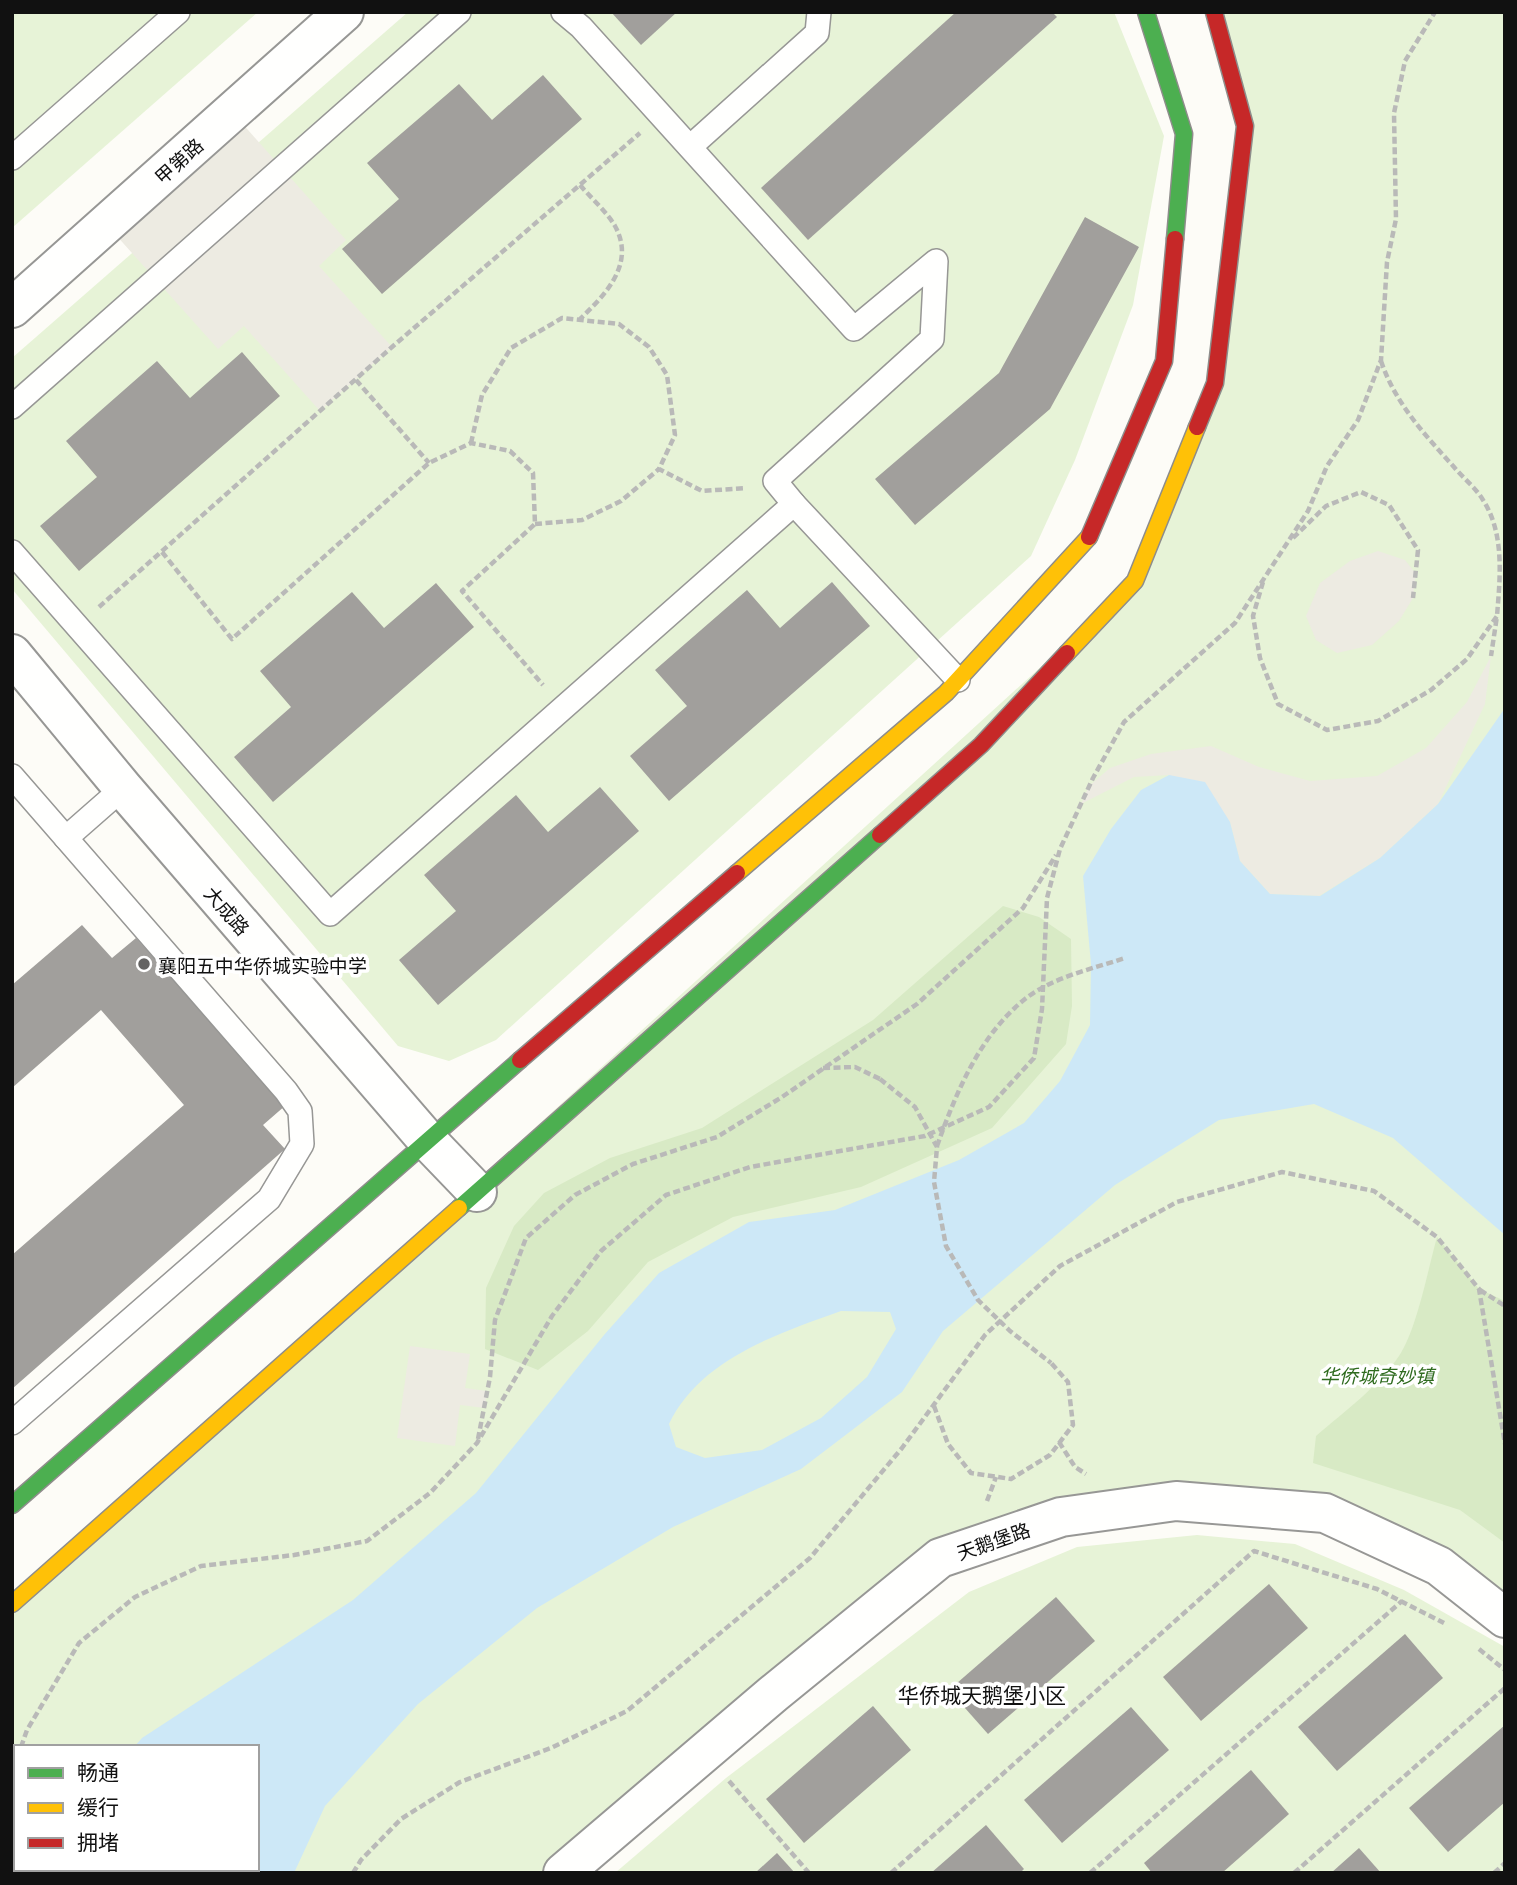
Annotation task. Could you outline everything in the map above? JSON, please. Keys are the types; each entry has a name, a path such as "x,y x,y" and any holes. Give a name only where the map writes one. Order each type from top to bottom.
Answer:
{"street":[{"name":"甲第路","path":"12,308 344,12"},
{"path":"12,1505 427,1140 958,680 1087,542 1164,361 1184,134 1146,12"},
{"path":"12,1604 981,745 1135,581 1214,383 1245,126 1214,12"},
{"name":"大成路","path":"12,654 123,788 427,1140 477,1192"},
{"name":"天鹅堡路","path":"563,1873 940,1558 1061,1517 1175,1501 1325,1513 1439,1566 1505,1618"}],"lane":[{"path":"12,158 178,12"},
{"path":"12,407 460,12"},
{"path":"563,12 581,27 854,328 936,261 932,339 775,481 958,680"},
{"path":"690,147 817,33 819,12"},
{"path":"12,552 330,914 794,504"},
{"path":"12,776 286,1091 300,1111 302,1144 269,1199 12,1423"},
{"path":"66,838 123,788"}],"path":[{"path":"477,1443 490,1377 495,1320 526,1238 575,1195 633,1164 717,1137 916,1004 973,956 1023,908 1060,849 1124,722 1235,623 1308,511 1327,466 1357,420 1381,360 1387,262 1396,219 1394,113 1405,61 1435,12"},
{"path":"77,626 355,380 661,116"},
{"path":"580,185 616,227 623,260 610,290 580,320"},
{"path":"471,443 482,395 511,348 562,318 619,324 649,347 667,375 675,435 659,469 621,501 582,520 534,524 462,591 563,709"},
{"path":"1381,360 1391,390 1431,442 1483,500 1497,534 1501,572 1491,656"},
{"path":"355,380 429,463"},
{"path":"162,552 232,639 429,463 471,443 510,451 533,473 534,524"},
{"path":"659,469 702,491 735,490 775,481"},
{"path":"1285,545 1326,506 1362,492 1389,505 1418,550 1413,598"},
{"path":"1265,575 1253,616 1260,658 1278,704 1327,730 1378,721 1431,690 1467,659 1497,616"},
{"path":"22,1745 27,1730 79,1643 135,1597 201,1566 294,1555 367,1541 430,1493 477,1443 552,1315 593,1261 666,1195 750,1167 925,1136 989,1107 1034,1058 1042,1009 1047,898 1060,849"},
{"path":"934,1405 948,1444 971,1473 1012,1479 1050,1455 1073,1425 1068,1382 1051,1363 1010,1331 978,1300 946,1246 934,1182 937,1147 957,1090 991,1035 1025,999 1065,977 1125,958"},
{"path":"822,1068 855,1068 880,1079 915,1107 937,1147"},
{"path":"353,1873 361,1860 401,1819 460,1782 551,1748 626,1711 810,1558 902,1448 985,1335 1060,1266 1177,1202 1282,1172 1374,1191 1437,1237 1479,1289 1505,1306"},
{"path":"1479,1289 1505,1444"},
{"path":"891,1873 1254,1552 1377,1589 1452,1629"},
{"path":"1090,1873 1402,1601"},
{"path":"1474,1646 1505,1670"},
{"path":"1294,1873 1505,1688"},
{"path":"704,1753 808,1873"},
{"path":"1494,1873 1505,1863"}],"green space":[{"path":"12,12 258,12 12,228"},
{"path":"408,12 1114,12 1164,136 1133,305 1075,460 1031,556 496,1040 449,1061 398,1046 12,589 12,358"},
{"name":"华侨城奇妙镇","path":"1214,12 1505,12 1505,1618 1325,1513 1176,1501 940,1558 563,1873 12,1873 12,1604 1135,581 1215,383 1245,126"},
{"path":"1003,906 1039,917 1071,939 1072,1006 1066,1044 992,1128 861,1187 733,1217 648,1262 588,1331 538,1370 485,1349 486,1288 514,1226 544,1193 610,1158 702,1128 873,1020"},
{"path":"1437,1237 1479,1289 1505,1301 1505,1543 1460,1510 1313,1463 1316,1436 1360,1399 1399,1356 1417,1315"},
{"path":"1197,1535 1295,1544 1404,1590 1505,1647 1505,1873 615,1873 726,1778 969,1592 1077,1547"}],"shaded area":[{"path":"232,112 346,240 319,266 392,347 320,411 244,326 218,349 106,224"},
{"path":"1378,551 1405,560 1416,574 1413,598 1399,621 1372,645 1337,653 1316,640 1306,616 1320,583 1350,561"},
{"path":"1491,656 1485,704 1438,804 1380,858 1319,896 1270,894 1240,861 1230,822 1169,775 1134,777 1081,804 1089,786 1110,768 1151,754 1211,746 1259,767 1310,781 1377,776 1426,748 1467,702"},
{"path":"410,1346 470,1354 465,1388 487,1391 485,1408 460,1405 455,1446 397,1438"}],"water":[{"path":"1505,708 1505,1235 1393,1138 1314,1104 1219,1120 1115,1185 943,1331 902,1392 801,1469 673,1527 537,1608 418,1704 325,1806 294,1873 47,1873 259,1871 259,1745 136,1745 142,1738 353,1600 476,1493 604,1335 659,1273 749,1222 835,1210 959,1160 1024,1123 1060,1081 1090,1025 1091,964 1083,876 1111,829 1141,790 1169,775 1205,782 1230,822 1240,861 1270,894 1320,896 1380,858 1438,804","holes":["841,1311 890,1312 896,1329 867,1377 821,1418 762,1450 705,1458 676,1447 669,1424 683,1401 700,1382 743,1352 791,1329"]}],"building":[{"path":"611,12 677,12 641,45"},
{"path":"956,12 1052,12 1057,17 808,240 761,188"},
{"path":"543,75 582,119 382,294 342,249 399,199 367,163 459,84 492,120"},
{"path":"1085,217 1139,247 1050,409 915,525 875,479 999,373"},
{"path":"242,352 280,396 79,571 40,526 97,477 66,441 157,361 190,398"},
{"path":"832,582 870,626 669,801 630,756 687,706 655,670 747,590 780,628"},
{"path":"436,583 474,627 273,802 234,757 291,707 260,671 352,592 384,628"},
{"path":"600,787 639,831 438,1005 399,960 456,911 424,875 516,795 548,832"},
{"path":"82,925 112,958 136,938 286,1105 263,1125 285,1149 12,1389 12,1255 184,1105 101,1010 12,1088 12,985"},
{"path":"1269,1584 1308,1628 1201,1721 1163,1677"},
{"path":"1056,1597 1095,1641 988,1734 949,1690"},
{"path":"1405,1634 1443,1678 1337,1771 1298,1727"},
{"path":"873,1706 911,1750 804,1843 766,1799"},
{"path":"1131,1707 1169,1750 1062,1843 1024,1800"},
{"path":"1505,1725 1505,1802 1448,1852 1409,1808"},
{"path":"1251,1770 1289,1814 1222,1873 1152,1873 1144,1863"},
{"path":"986,1825 1024,1869 1020,1873 931,1873"},
{"path":"1359,1848 1381,1873 1331,1873"},
{"path":"777,1853 795,1873 755,1873"}],"traffic: fast":[{"path":"1146,12 1184,134 1175,239"},
{"path":"459,1208 880,835"},
{"path":"12,1505 520,1060"}],"traffic: slow":[{"path":"1067,653 1135,581 1197,427"},
{"path":"737,873 946,693 1089,537"},
{"path":"12,1604 459,1208"}],"traffic: jam":[{"path":"1197,427 1215,383 1245,126 1214,12"},
{"path":"1089,537 1164,361 1175,239"},
{"path":"880,835 981,745 1067,653"},
{"path":"520,1060 737,873"}],"place":[{"name":"襄阳五中华侨城实验中学","path":"144,964"}],"district":[{"name":"华侨城天鹅堡小区","path":"982,1694"}]}
